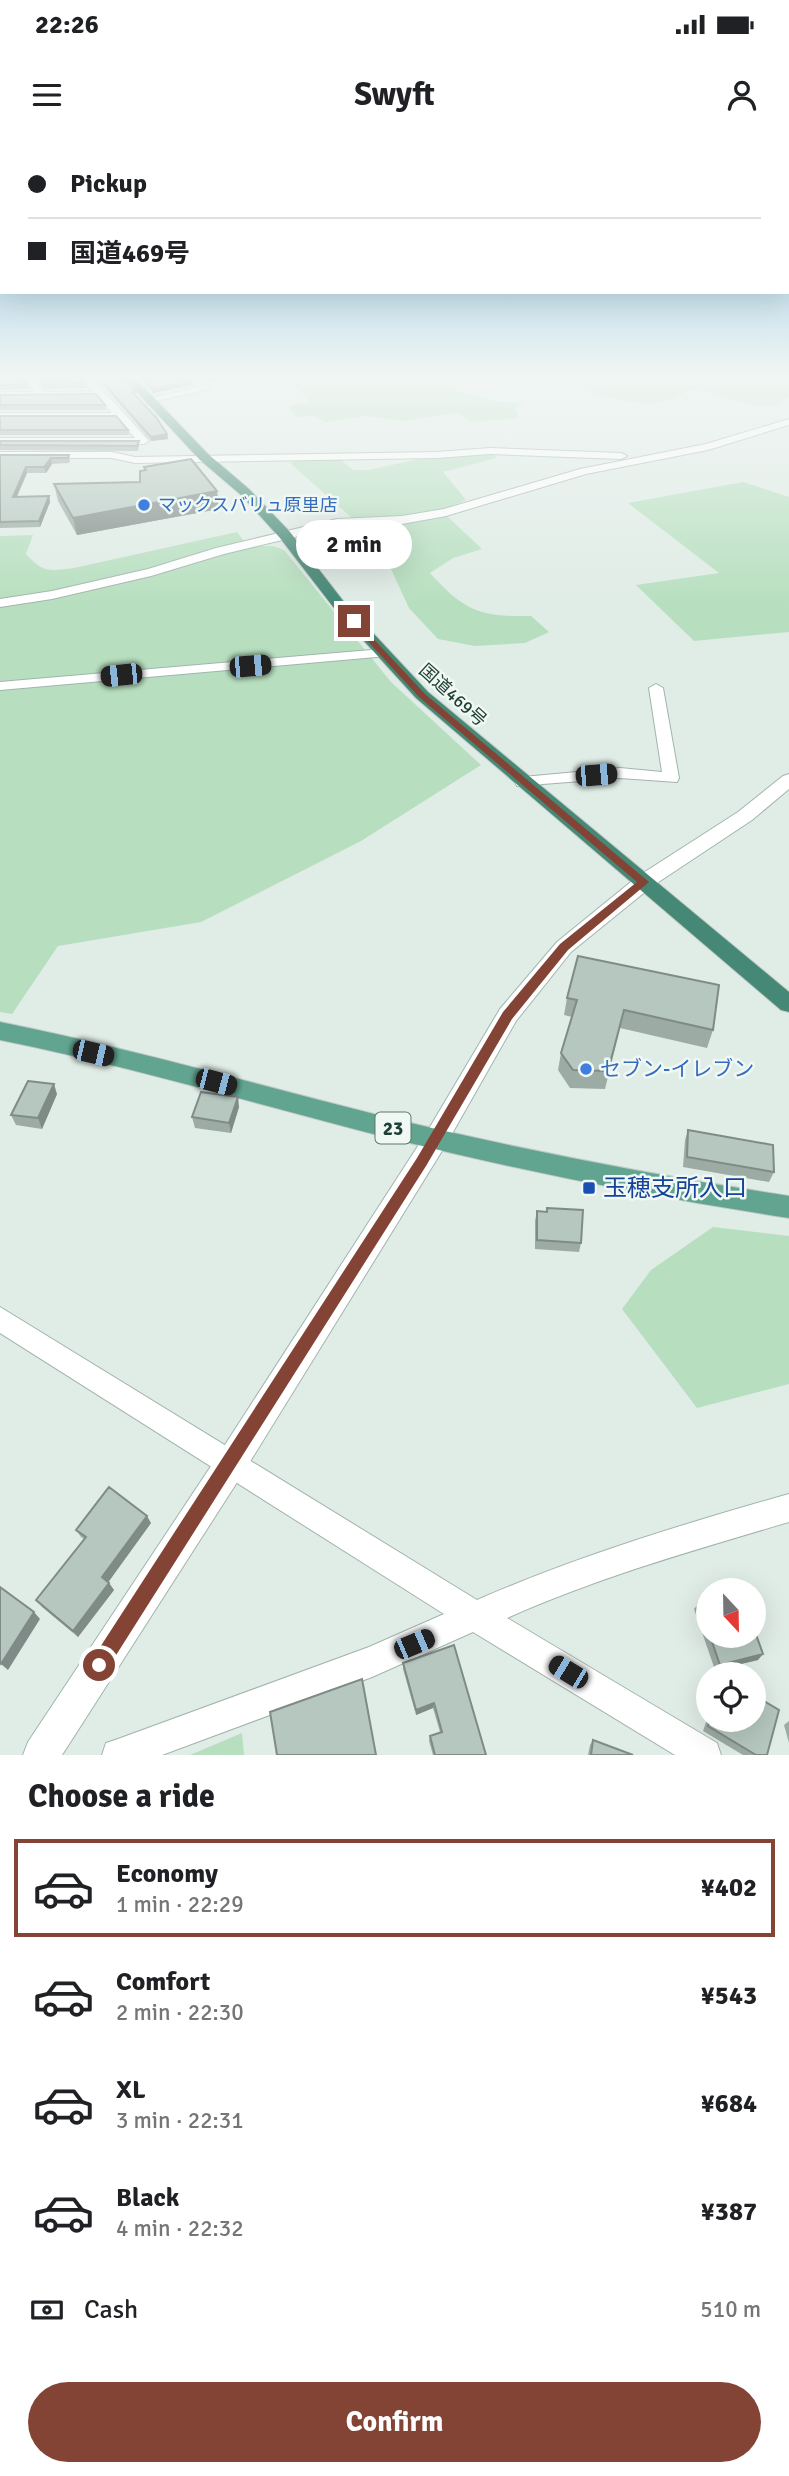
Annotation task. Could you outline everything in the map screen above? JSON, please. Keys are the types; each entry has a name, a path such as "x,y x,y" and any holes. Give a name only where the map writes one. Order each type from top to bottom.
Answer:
{"highway":[{"name":"国道469号","path":"200,452 245,492 285,535 339,605 422,695 789,1004"}],"main road":[{"name":"23","path":"0,1031 216,1082 436,1139 710,1195 789,1207"}],"street":[{"path":"0,455 112,455 135,460 472,452"},
{"path":"526,452 648,457"},
{"path":"0,603 52,595 151,572 337,523 402,520 446,512 558,478 676,452"},
{"path":"0,686 383,653"},
{"path":"523,782 620,773 671,778 656,688"},
{"path":"41,1755 232,1462 436,1139 508,1016 564,947 644,882 745,816 789,780"},
{"path":"0,1319 477,1617 705,1755"},
{"path":"118,1755 372,1661 539,1588 685,1538 789,1508"}],"green space":[{"path":"492,453 497,458 443,472 466,500 452,506 447,516 482,549 453,558 430,573 463,604 486,613 531,616 549,632 525,643 475,646 438,639 409,608 391,569 344,530 352,518 290,463 300,459 341,460 353,470 368,470 420,459"},
{"path":"743,482 789,497 789,632 694,641 636,585 719,573 628,503"},
{"path":"237,532 248,546 273,546 284,550 391,682 481,765 361,841 201,922 58,946 12,1014 0,1012 0,536 33,535 26,554 37,565 52,570 74,568"},
{"path":"713,1227 789,1236 789,1384 697,1408 622,1309 651,1270"},
{"path":"242,1733 244,1755 190,1755"}],"building":[{"path":"0,455 69,455 68,458 51,458 44,467 26,467 13,497 49,496 39,521 0,522"},
{"path":"191,459 217,491 73,518 54,484 140,482 140,471 146,470 144,467"},
{"path":"578,956 719,985 713,1030 624,1010 608,1071 573,1070 561,1053 577,1000 567,998"},
{"path":"28,1081 54,1084 38,1118 11,1115"},
{"path":"201,1092 238,1097 229,1123 192,1117"},
{"path":"688,1130 773,1145 774,1172 687,1157"},
{"path":"547,1208 583,1210 581,1243 537,1240 537,1211 547,1212"},
{"path":"109,1487 147,1516 102,1577 109,1583 73,1631 36,1600 86,1537 76,1530"},
{"path":"0,1587 34,1612 1,1664 0,1663"},
{"path":"454,1645 486,1755 435,1755 430,1736 442,1732 434,1703 416,1710 403,1663"},
{"path":"714,1648 761,1648 763,1654 732,1662 719,1662"},
{"path":"362,1679 376,1755 277,1755 270,1712"},
{"path":"766,1702 779,1710 767,1755 756,1755 718,1732 766,1732"},
{"path":"593,1740 633,1755 591,1755"}],"place":[{"name":"マックスバリュ原里店","path":"144,505"},
{"name":"セブン-イレブン","path":"586,1069"},
{"name":"玉穂支所入口","path":"589,1188"}],"route":[{"path":"99,1665 232,1462 422,1162 508,1016 564,947 644,882 422,695 354,621"}]}
